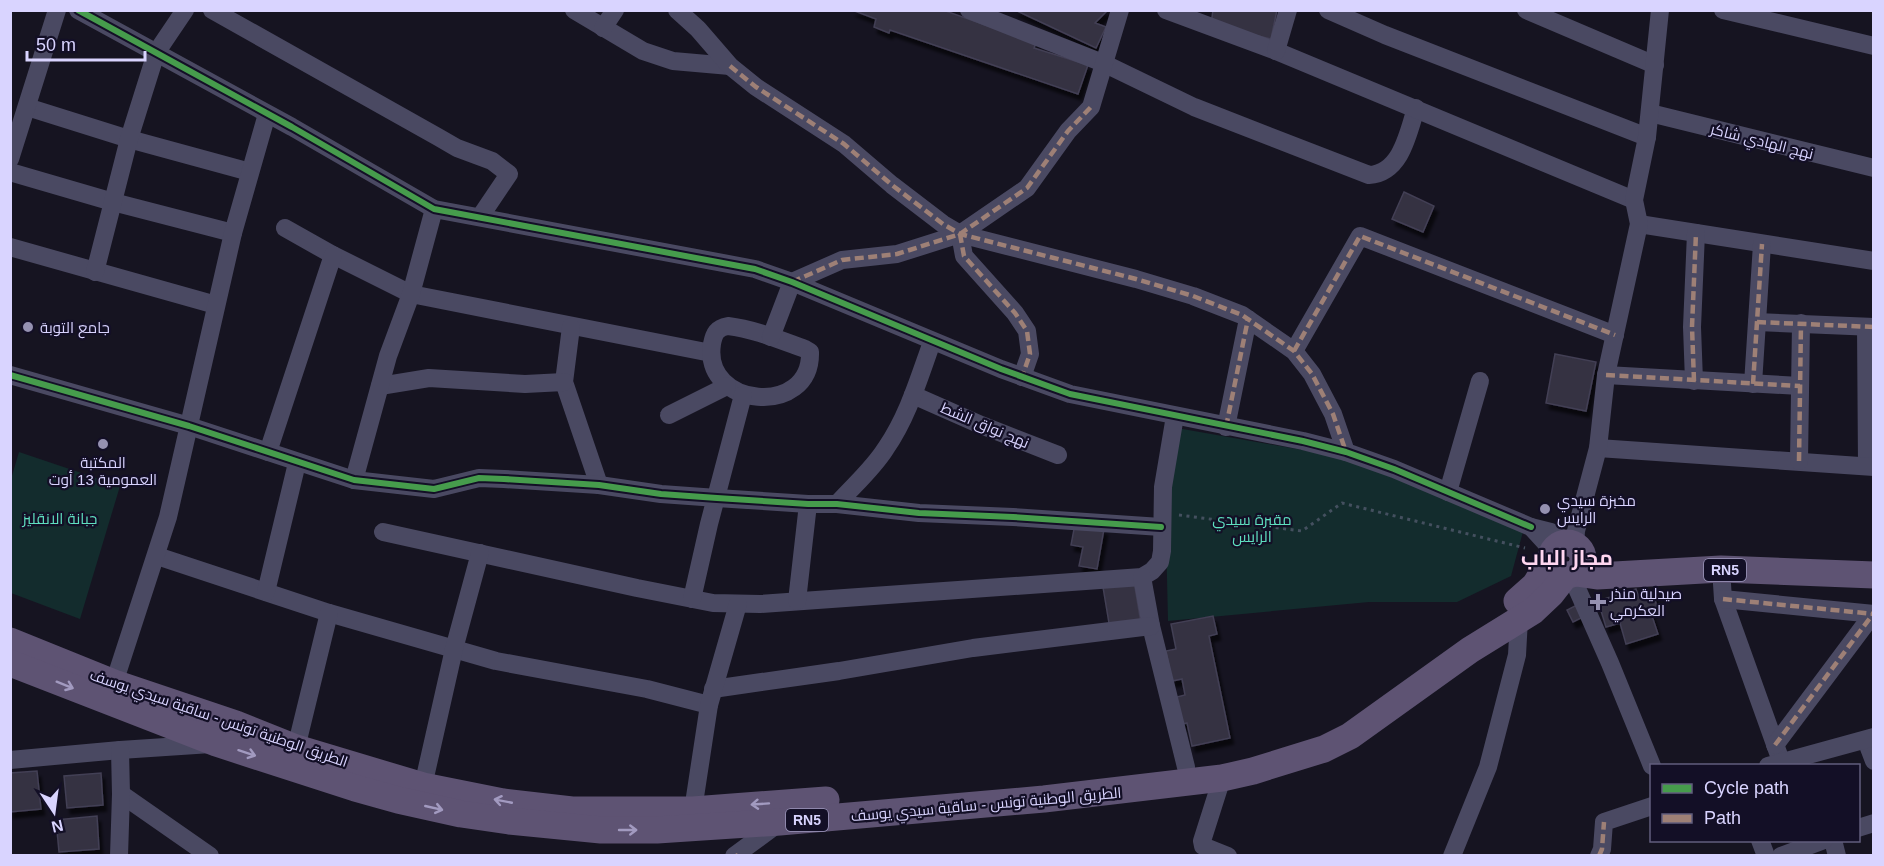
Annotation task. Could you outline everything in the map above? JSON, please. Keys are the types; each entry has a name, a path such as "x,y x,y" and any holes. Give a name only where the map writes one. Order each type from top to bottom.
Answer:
{"main road":[{"name":"RN5","path":"1568,560 1722,553 1874,558"},
{"name":"RN5","path":"1568,560 1597,576 1721,569 1874,575"},
{"name":"الطريق الوطنية تونس - ساقية سيدي يوسف","path":"10,663 216,743 355,788 461,814 601,830 657,830 780,822 1044,799 1222,778 1324,749 1350,736 1470,650 1533,611 1551,594 1568,560"},
{"name":"الطريق الوطنية تونس - ساقية سيدي يوسف","path":"10,641 114,683 236,724 296,748 423,786 463,792 502,802 573,810 693,810 996,787 1186,767 1255,754 1302,741 1331,728 1380,697 1515,603 1568,560"}],"street":[{"path":"10,159 57,10"},
{"path":"78,10 434,209 755,269 792,282 932,342 1070,394 1346,452 1394,469 1531,527 1551,532 1568,560 1652,764"},
{"path":"95,272 129,139 156,53 185,10"},
{"path":"212,10 448,142 492,161 508,174 480,217"},
{"path":"574,10 643,51 674,61 730,66"},
{"path":"603,28 615,10"},
{"path":"677,10 698,29 730,66 756,87 844,144 943,225 960,234 1136,279 1222,306 1248,319 1294,351 1312,374 1333,414 1346,452"},
{"path":"969,10 1103,63 1194,106 1369,176 1380,175 1391,168 1404,145 1416,108"},
{"path":"771,337 792,282 842,260 897,254 960,234 1027,188 1068,131 1090,107 1120,10"},
{"path":"1166,10 1207,18 1276,51 1634,200"},
{"path":"1276,51 1288,10"},
{"path":"1328,10 1385,35 1647,137"},
{"path":"1526,10 1656,65"},
{"path":"1568,560 1598,448 1606,375 1640,224 1634,200 1647,137 1660,10"},
{"path":"1723,10 1874,46"},
{"path":"27,107 129,139 250,172"},
{"name":"نهج الهادي شاكر","path":"1650,113 1874,168"},
{"path":"114,683 168,517 233,233 267,114"},
{"path":"10,172 233,233"},
{"path":"354,480 388,356 411,294 434,209"},
{"path":"1640,224 1874,261"},
{"path":"285,228 411,294 711,353"},
{"path":"1694,381 1692,327 1696,233"},
{"path":"960,234 964,256 1028,331 1030,354 1022,377"},
{"path":"1294,351 1360,236 1615,335"},
{"path":"1753,384 1762,244"},
{"path":"10,247 216,304"},
{"path":"268,452 333,255"},
{"path":"1226,427 1248,319"},
{"path":"1598,448 1870,467 1870,327 1757,322"},
{"path":"1799,461 1801,323"},
{"path":"572,327 564,382 599,485"},
{"path":"669,416 735,390 772,396 788,392 798,386 805,376 810,366 810,352 738,327 720,327 714,334 711,353 713,365 735,390"},
{"path":"837,504 875,463 902,421 932,342"},
{"path":"10,375 189,426 354,480 434,489 479,478 599,485 661,494 837,504 919,513 1161,527"},
{"path":"1606,375 1800,386"},
{"path":"380,386 429,378 525,384 564,382"},
{"path":"1448,492 1480,381"},
{"path":"692,598 717,498 735,390"},
{"name":"نهج نواق الشط","path":"913,395 1058,455"},
{"path":"383,532 713,603 797,601 1142,577 1160,562 1163,487 1175,416"},
{"path":"266,592 297,463"},
{"path":"797,601 808,504"},
{"path":"423,786 454,649 480,552"},
{"path":"157,556 329,613 496,661 647,689 711,697 839,671 973,648 1151,626"},
{"path":"1721,569 1723,599 1774,757"},
{"path":"1142,577 1151,626 1186,767"},
{"path":"1723,599 1873,614 1774,757"},
{"path":"693,810 711,697 738,604"},
{"path":"296,748 329,613"},
{"path":"1452,855 1488,767 1517,655 1519,619"},
{"path":"1774,757 1870,739 1874,761"},
{"path":"10,760 216,743"},
{"path":"119,855 120,750"},
{"path":"1222,778 1202,841 1203,846 1228,855"},
{"path":"121,794 210,855"},
{"path":"1599,855 1602,849 1604,822 1650,807"},
{"path":"735,855 780,822"},
{"path":"1781,855 1818,842"}],"path":[{"path":"1176,514 1302,531 1342,503 1525,548"}],"green space":[{"name":"مقبرة سيدي الرايس","path":"1177,428 1348,458 1524,528 1511,576 1457,602 1369,602 1168,621 1165,491"},
{"name":"جبانة الانقليز","path":"19,452 120,486 80,619 11,593 11,479"}],"building":[{"path":"852,10 943,10 1036,43 1034,48 1088,65 1078,94 890,30 889,33 874,27 876,19"},
{"path":"1015,10 1108,10 1095,23 1106,27 1096,48"},
{"path":"1213,10 1277,10 1271,39 1211,25"},
{"path":"1404,192 1434,206 1423,232 1392,219"},
{"path":"1555,354 1596,362 1586,411 1546,403"},
{"path":"1075,524 1104,529 1097,569 1079,566 1083,547 1071,545"},
{"path":"1134,581 1141,623 1110,629 1103,587"},
{"path":"1636,589 1639,597 1653,592 1657,607 1650,610 1658,634 1626,644 1620,623 1606,627 1598,601"},
{"path":"1579,604 1585,616 1573,622 1567,610"},
{"path":"1213,616 1217,634 1209,636 1230,738 1192,746 1187,723 1178,725 1173,698 1185,695 1182,679 1172,681 1166,651 1176,649 1171,624"},
{"path":"37,771 41,809 10,812 10,773"},
{"path":"101,773 103,805 67,808 64,776"},
{"path":"97,816 99,849 59,852 56,820"}],"marked path":[{"path":"730,66 756,87 844,144 892,185 943,224 960,234 1136,279 1193,296 1242,315 1294,351 1312,374 1333,414 1346,452"},
{"path":"792,282 842,260 897,254 960,234 1027,188 1068,131 1091,107"},
{"path":"1694,381 1692,327 1696,233"},
{"path":"960,234 964,256 1015,313 1027,331 1030,354 1022,377"},
{"path":"1294,351 1360,236 1615,335"},
{"path":"1753,384 1762,244"},
{"path":"1226,427 1248,319"},
{"path":"1757,322 1874,327"},
{"path":"1799,461 1801,323"},
{"path":"1606,375 1800,386"},
{"path":"1723,599 1874,614"},
{"path":"1775,745 1873,614"},
{"path":"1599,856 1602,849 1604,822"}],"cycle path":[{"path":"78,10 292,127 434,209 755,269 792,282 1001,369 1070,394 1303,441 1346,452 1394,469 1531,527"},
{"path":"10,375 189,426 354,480 434,489 479,478 504,479 599,485 661,494 837,504 919,513 1161,527"}],"place":[{"name":"جامع التوبة","path":"28,327"},
{"name":"المكتبة العمومية 13 أوت","path":"103,444"},
{"name":"مخبزة سيدي الرايس","path":"1545,509"},
{"name":"صيدلية منذر العكرمي","path":"1598,602"}],"district":[{"name":"مجاز الباب","path":"1567,557"}]}
